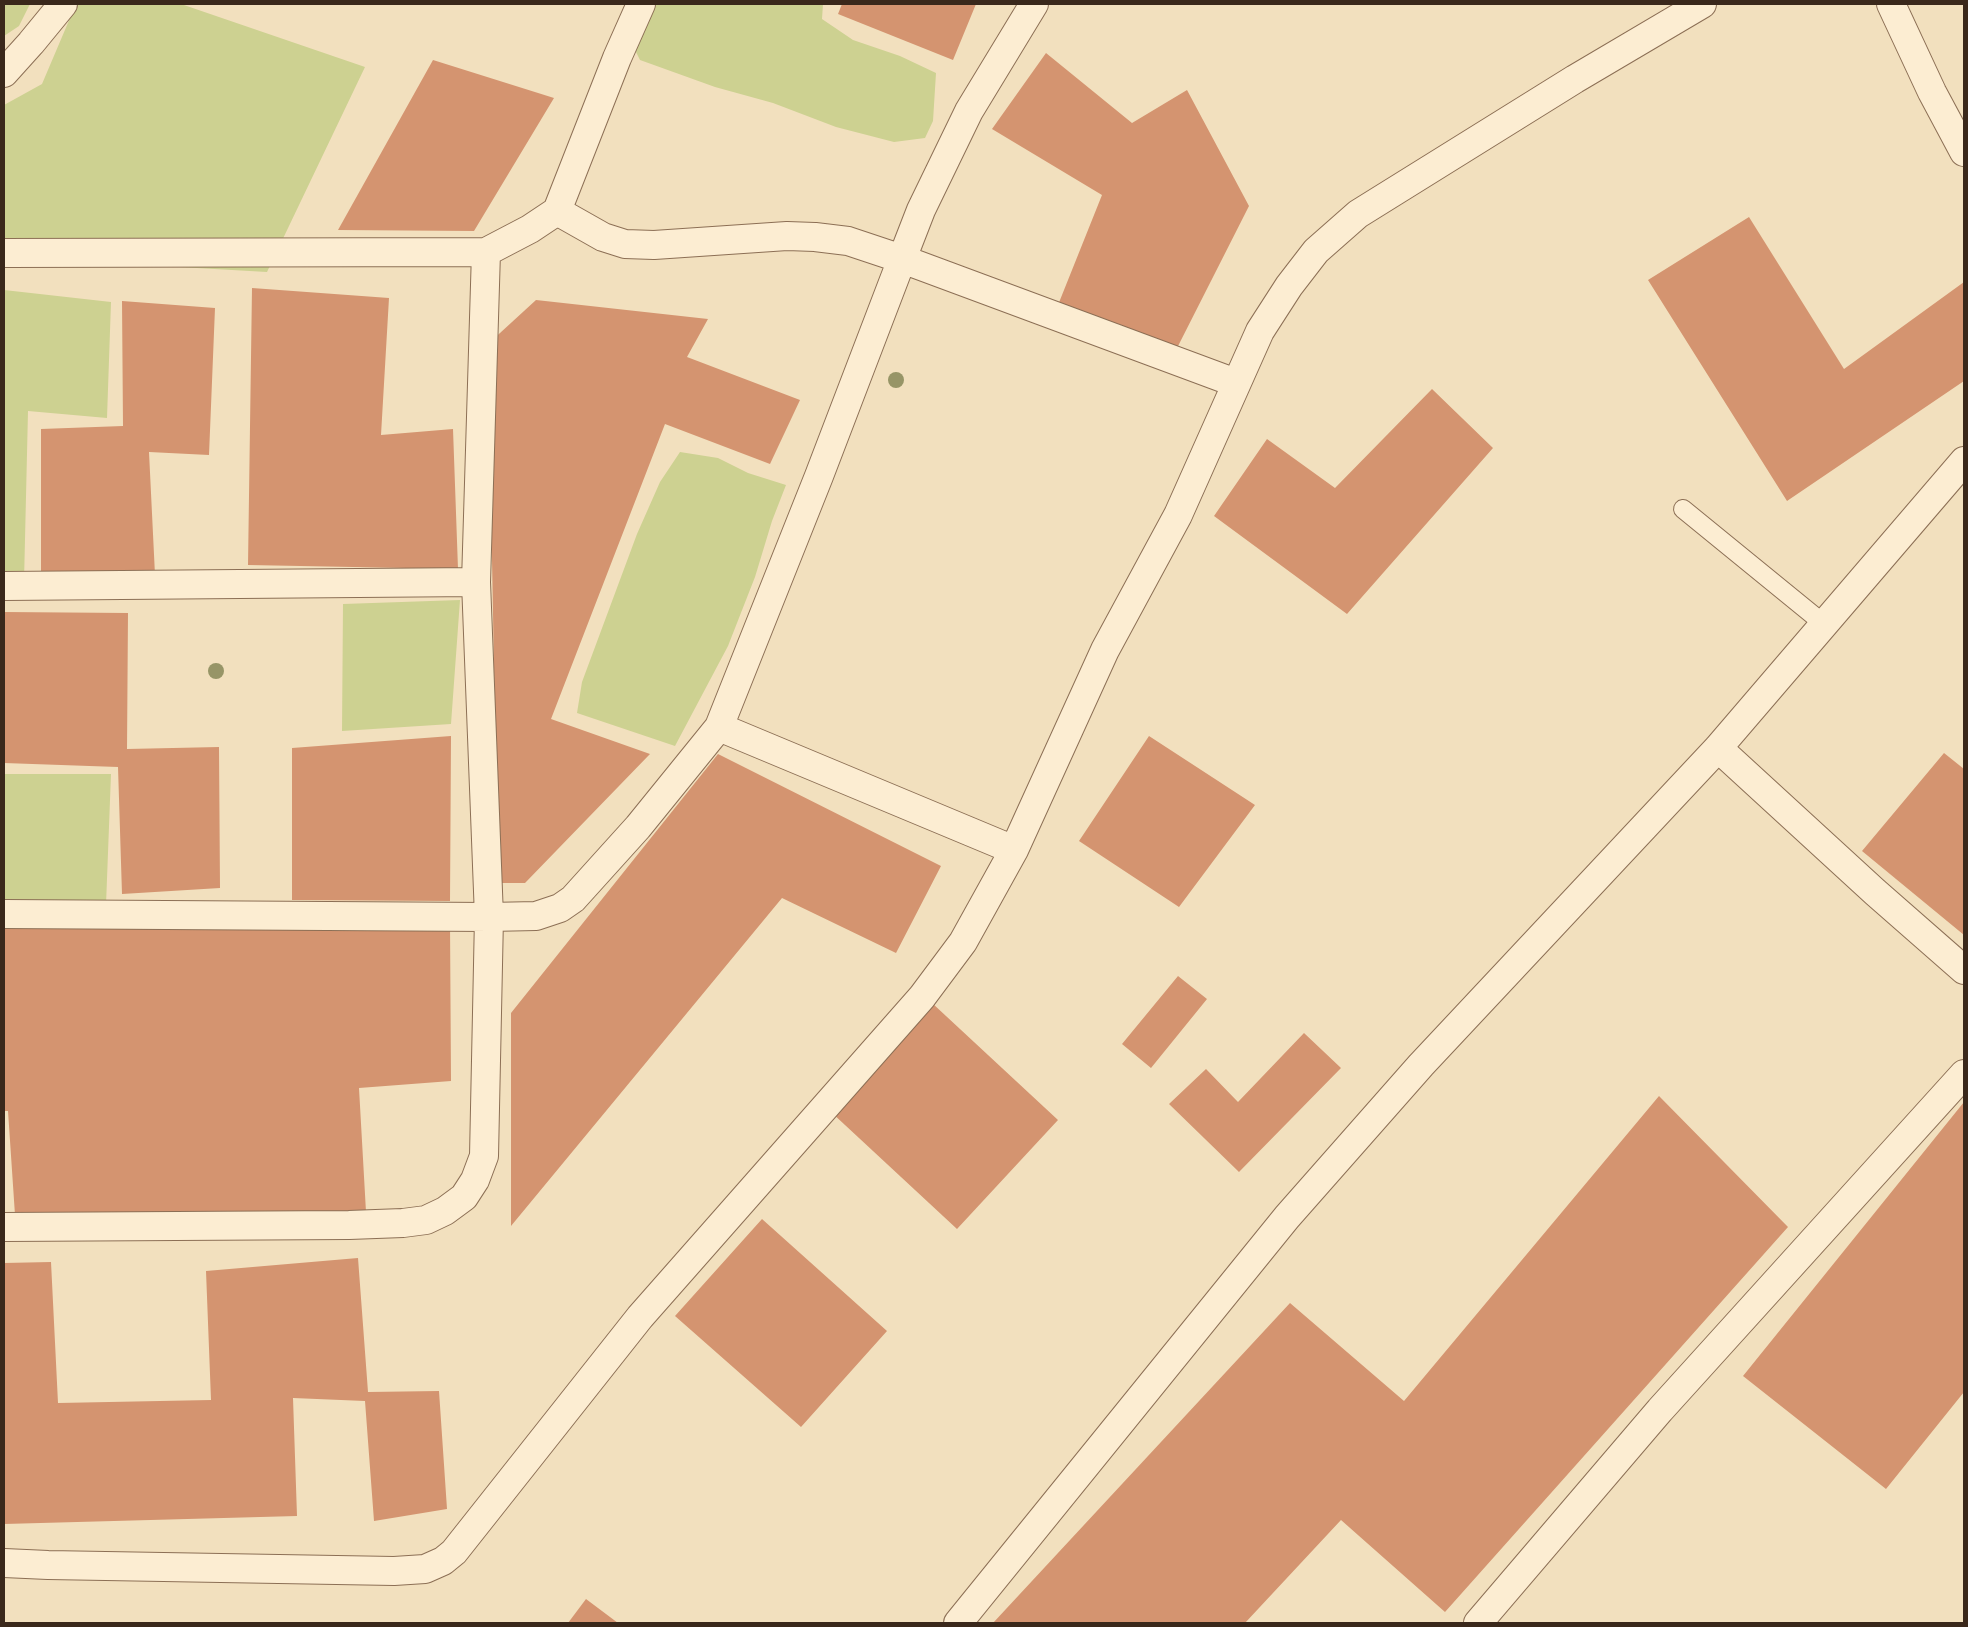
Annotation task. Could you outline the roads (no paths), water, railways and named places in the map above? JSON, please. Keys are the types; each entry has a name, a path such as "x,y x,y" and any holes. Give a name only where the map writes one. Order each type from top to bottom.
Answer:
{"street":[{"path":"4,73 63,4"},
{"path":"4,253 486,252 530,229 556,211 617,58 641,4"},
{"path":"4,914 536,916 560,908 573,899 638,827 719,727 819,476 921,210 969,111 1034,4"},
{"path":"4,1563 394,1571 425,1569 443,1561 454,1552 640,1317 922,997 963,942 1014,850 1105,650 1178,515 1260,332 1289,286 1316,252 1358,214 1575,79 1702,4"},
{"path":"1891,4 1932,92 1964,152"},
{"path":"556,211 603,237 625,244 654,245 787,236 848,241 902,259 1236,383"},
{"path":"4,1227 404,1223 426,1220 446,1211 464,1197 475,1180 484,1156 489,916 476,582 486,252"},
{"path":"958,1623 1287,1217 1421,1065 1718,748 1964,460"},
{"path":"4,586 476,582"},
{"path":"719,727 1014,850"},
{"path":"1718,748 1875,892 1964,970"},
{"path":"1478,1623 1660,1410 1964,1074"}],"lane":[{"path":"1683,509 1824,624"}]}
